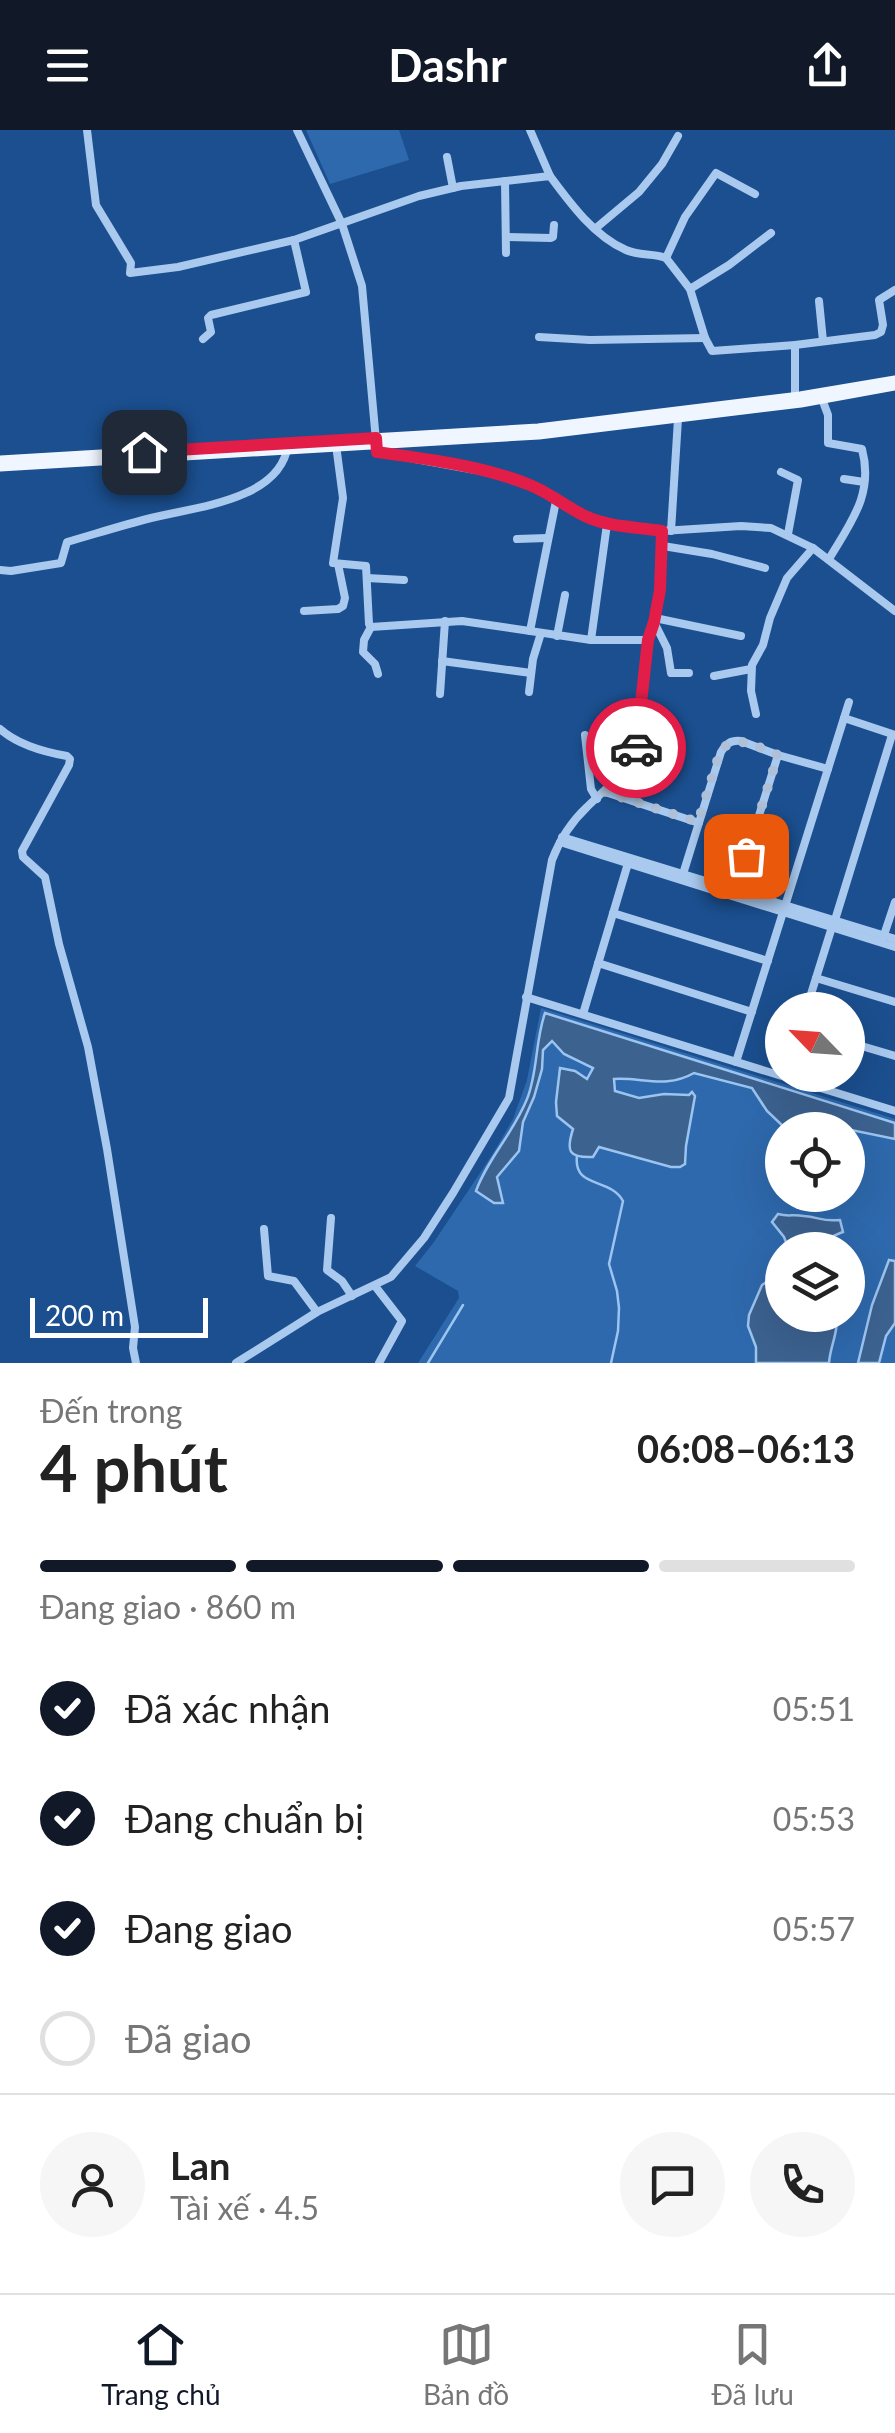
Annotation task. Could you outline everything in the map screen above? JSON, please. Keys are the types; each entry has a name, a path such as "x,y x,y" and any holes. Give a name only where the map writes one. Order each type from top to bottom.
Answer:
{"main road":[{"path":"376,442 574,425 895,383"},
{"path":"0,463 539,435 822,400 895,383"}],"street":[{"path":"88,130 96,205 131,263 130,274 294,240 452,188 550,176"},
{"path":"297,130 342,224 356,263 365,307 377,452 480,470 532,485 586,517 607,524 667,531 771,528 829,558 895,611"},
{"path":"530,130 550,176 596,228 624,249 666,258 690,289 705,338 715,352 879,334 879,300 895,290"},
{"path":"596,228 639,192 678,136"},
{"path":"447,156 452,188"},
{"path":"666,258 684,217 716,174 755,194"},
{"path":"505,181 506,253"},
{"path":"506,237 550,238 554,225"},
{"path":"690,289 771,232"},
{"path":"203,340 211,332 211,315 306,292 294,240"},
{"path":"819,301 823,341"},
{"path":"539,337 705,338"},
{"path":"795,345 796,396"},
{"path":"822,400 827,410 828,444 862,448 864,482 862,504 829,558"},
{"path":"236,1363 317,1312 376,1286 399,1270 424,1238 509,1098 552,860 578,816 633,758 637,747 648,640 660,590 678,419"},
{"path":"336,444 343,506 333,563 366,566 371,628"},
{"path":"0,570 61,562 67,542 238,496 270,479 288,447"},
{"path":"781,472 798,480 788,534"},
{"path":"844,479 864,482"},
{"path":"530,631 556,501"},
{"path":"592,640 607,524"},
{"path":"517,539 547,538"},
{"path":"663,546 765,568"},
{"path":"756,714 751,669 788,578 813,548"},
{"path":"304,611 343,606 338,564"},
{"path":"367,578 404,580"},
{"path":"557,636 565,595"},
{"path":"655,620 741,636"},
{"path":"655,620 667,648 670,673 690,672"},
{"path":"440,694 445,621"},
{"path":"371,628 471,622 592,640 648,640"},
{"path":"371,628 363,652 375,664 378,674"},
{"path":"529,692 541,633"},
{"path":"442,661 531,673"},
{"path":"714,676 751,669"},
{"path":"736,1062 849,702"},
{"path":"812,992 894,735 844,718"},
{"path":"0,729 12,739 70,759 22,851 45,877 89,1050 135,1327 136,1363"},
{"path":"585,735 592,789 601,795 698,822"},
{"path":"683,874 725,745 740,741 828,769"},
{"path":"734,893 778,755"},
{"path":"561,839 834,923 883,939 895,947"},
{"path":"629,860 734,893"},
{"path":"583,1014 629,860"},
{"path":"883,939 895,902"},
{"path":"613,913 768,961"},
{"path":"883,939 895,939"},
{"path":"598,963 752,1012"},
{"path":"816,978 895,1002"},
{"path":"526,997 765,1070"},
{"path":"865,1047 895,1056"},
{"path":"836,1092 895,1111"},
{"path":"331,1218 328,1270 352,1296"},
{"path":"264,1229 268,1276 294,1281 317,1312"},
{"path":"376,1286 402,1321 378,1363"}],"shaded area":[{"path":"306,130 399,130 409,160 330,184"},
{"path":"541,1008 765,1078 765,1092 809,1092 895,1119 895,1363 418,1363 459,1298 458,1291 415,1266 513,1119 527,1080"},
{"path":"545,1013 765,1082 765,1092 796,1092 860,1112 768,1112 752,1088 694,1073 664,1081 614,1079 615,1091 639,1098 692,1092 695,1096 685,1164 671,1167 599,1147 593,1157 578,1156 570,1148 573,1129 557,1116 560,1068 587,1079 593,1068 564,1054 552,1041 543,1050 542,1069 523,1122 519,1151 497,1177 503,1203 494,1203 476,1191 527,1099"},
{"path":"865,1114 895,1123 895,1139 865,1133"},
{"path":"778,1214 840,1220 843,1232 780,1232 772,1222"},
{"path":"889,1260 895,1261 895,1323 886,1336 879,1363 858,1363 872,1305"},
{"path":"765,1283 765,1332 835,1332 829,1363 756,1363 756,1347 748,1326"}],"waterway":[{"path":"577,1156 581,1174 610,1188 623,1201 609,1264 619,1308 611,1363"},
{"path":"428,1363 463,1305"}],"way so far":[{"path":"636,748 633,758 605,792 698,822 725,745 740,741 778,755 746,856"}],"route":[{"path":"144,452 376,438 377,452 480,470 532,485 594,520 662,531 660,590 648,640 636,748"}]}
